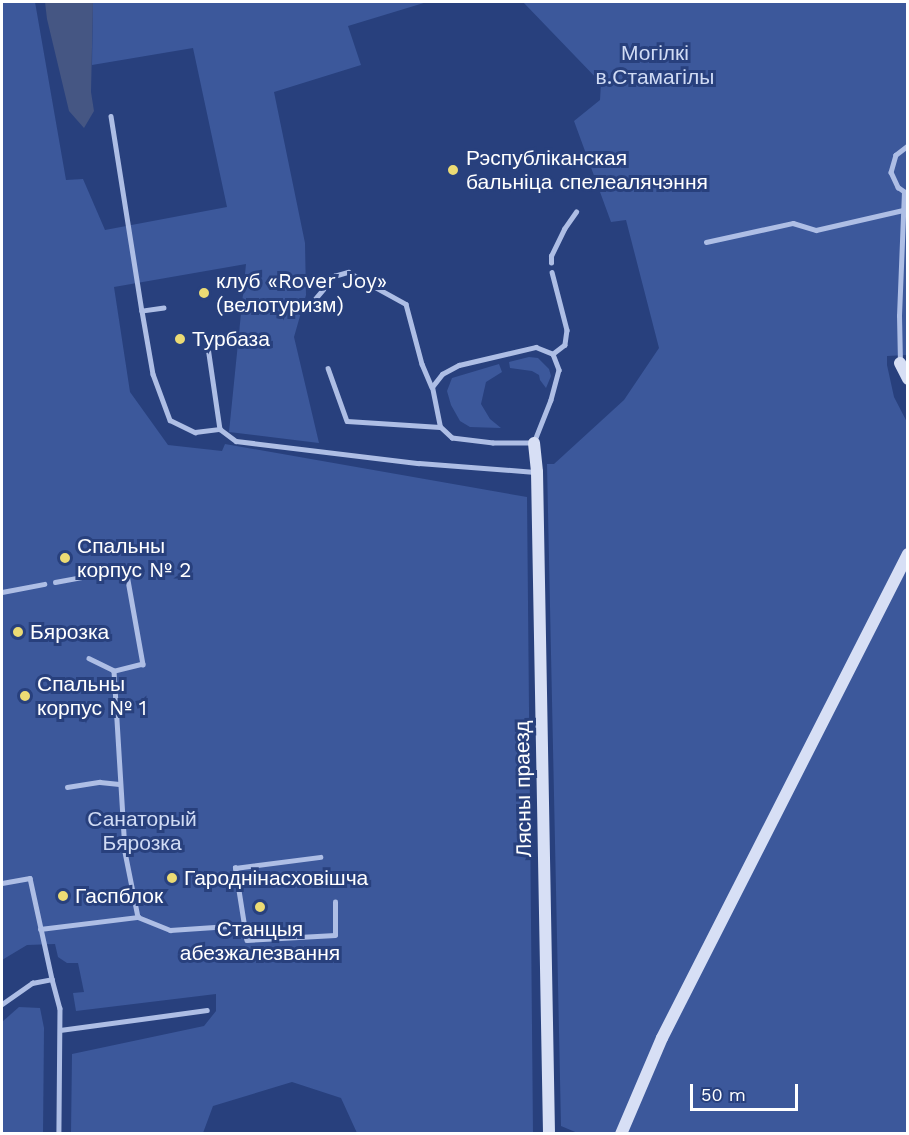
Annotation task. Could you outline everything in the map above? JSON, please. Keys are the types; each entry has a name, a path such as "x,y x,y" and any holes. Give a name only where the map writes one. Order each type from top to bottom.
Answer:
{"street":[{"path":"900,363 908,379"},
{"name":"Лясны праезд","path":"534,443 537,472 549,1134"},
{"path":"621,1134 662,1038 908,554"}],"lane":[{"path":"111,116 153,374 170,420 195,432 220,429 236,441 257,444 419,463 537,472"},
{"path":"900,363 899,316 903,210 906,193 898,187 891,172 896,155 908,146"},
{"path":"706,242 793,224 816,230 903,210"},
{"path":"551,263 551,256 576,212"},
{"path":"315,299 334,276 348,272 405,304 422,364 432,387 440,426 452,438 493,443 534,443 551,400 559,370 553,354 536,347 459,365 442,374 432,387"},
{"path":"552,272 567,330 565,345 553,354"},
{"path":"142,311 164,308"},
{"path":"208,347 220,429"},
{"path":"328,368 347,422 440,426"},
{"path":"56,582 126,569 143,664 114,671 89,659"},
{"path":"2,592 44,584"},
{"path":"114,671 119,784 125,852 138,917"},
{"path":"67,787 100,782 119,784"},
{"path":"320,857 235,868 247,940 335,935 335,902"},
{"path":"2,883 30,878 40,930 60,1008 59,1134"},
{"path":"40,930 138,917 170,930 244,925"},
{"path":"2,1004 32,983 52,979"},
{"path":"60,1030 207,1010"}],"green space":[{"name":"Санаторый Бярозка","path":"2,2 35,2 66,180 83,179 105,230 227,207 193,48 92,65 93,2 427,2 348,26 361,65 274,92 305,243 306,295 294,337 319,443 229,432 246,264 114,287 130,392 168,445 222,451 225,444 527,497 533,1133 357,1133 341,1098 292,1082 213,1106 203,1133 71,1133 72,1054 204,1026 216,1011 216,994 76,1011 73,993 84,992 78,963 67,963 58,957 55,944 27,945 2,960"},
{"name":"Могілкі в.Стамагілы","path":"523,2 907,2 907,355 887,356 887,365 894,397 908,424 907,1133 580,1134 561,1126 547,464 554,464 624,400 659,348 626,220 611,222 574,121 600,100 601,83"},
{"path":"529,357 538,358 549,369 551,376 546,388 539,375 532,371 510,368 509,362"},
{"path":"499,364 502,372 486,382 481,404 490,419 501,428 470,427 460,421 451,405 447,391 452,378"},
{"path":"19,1007 40,1008 44,1028 43,1133 2,1133 2,1022"}],"shaded area":[{"path":"45,2 93,2 91,92 94,111 84,128 69,111"}],"place":[{"name":"Рэспубліканская бальніца спелеалячэння","path":"453,170"},
{"name":"клуб «Rover Joy» (велотуризм)","path":"204,293"},
{"name":"Турбаза","path":"180,339"},
{"name":"Спальны корпус № 2","path":"65,558"},
{"name":"Бярозка","path":"18,632"},
{"name":"Спальны корпус № 1","path":"25,696"},
{"name":"Гароднінасховішча","path":"172,878"},
{"name":"Гаспблок","path":"63,896"},
{"name":"Станцыя абезжалезвання","path":"260,907"}]}
